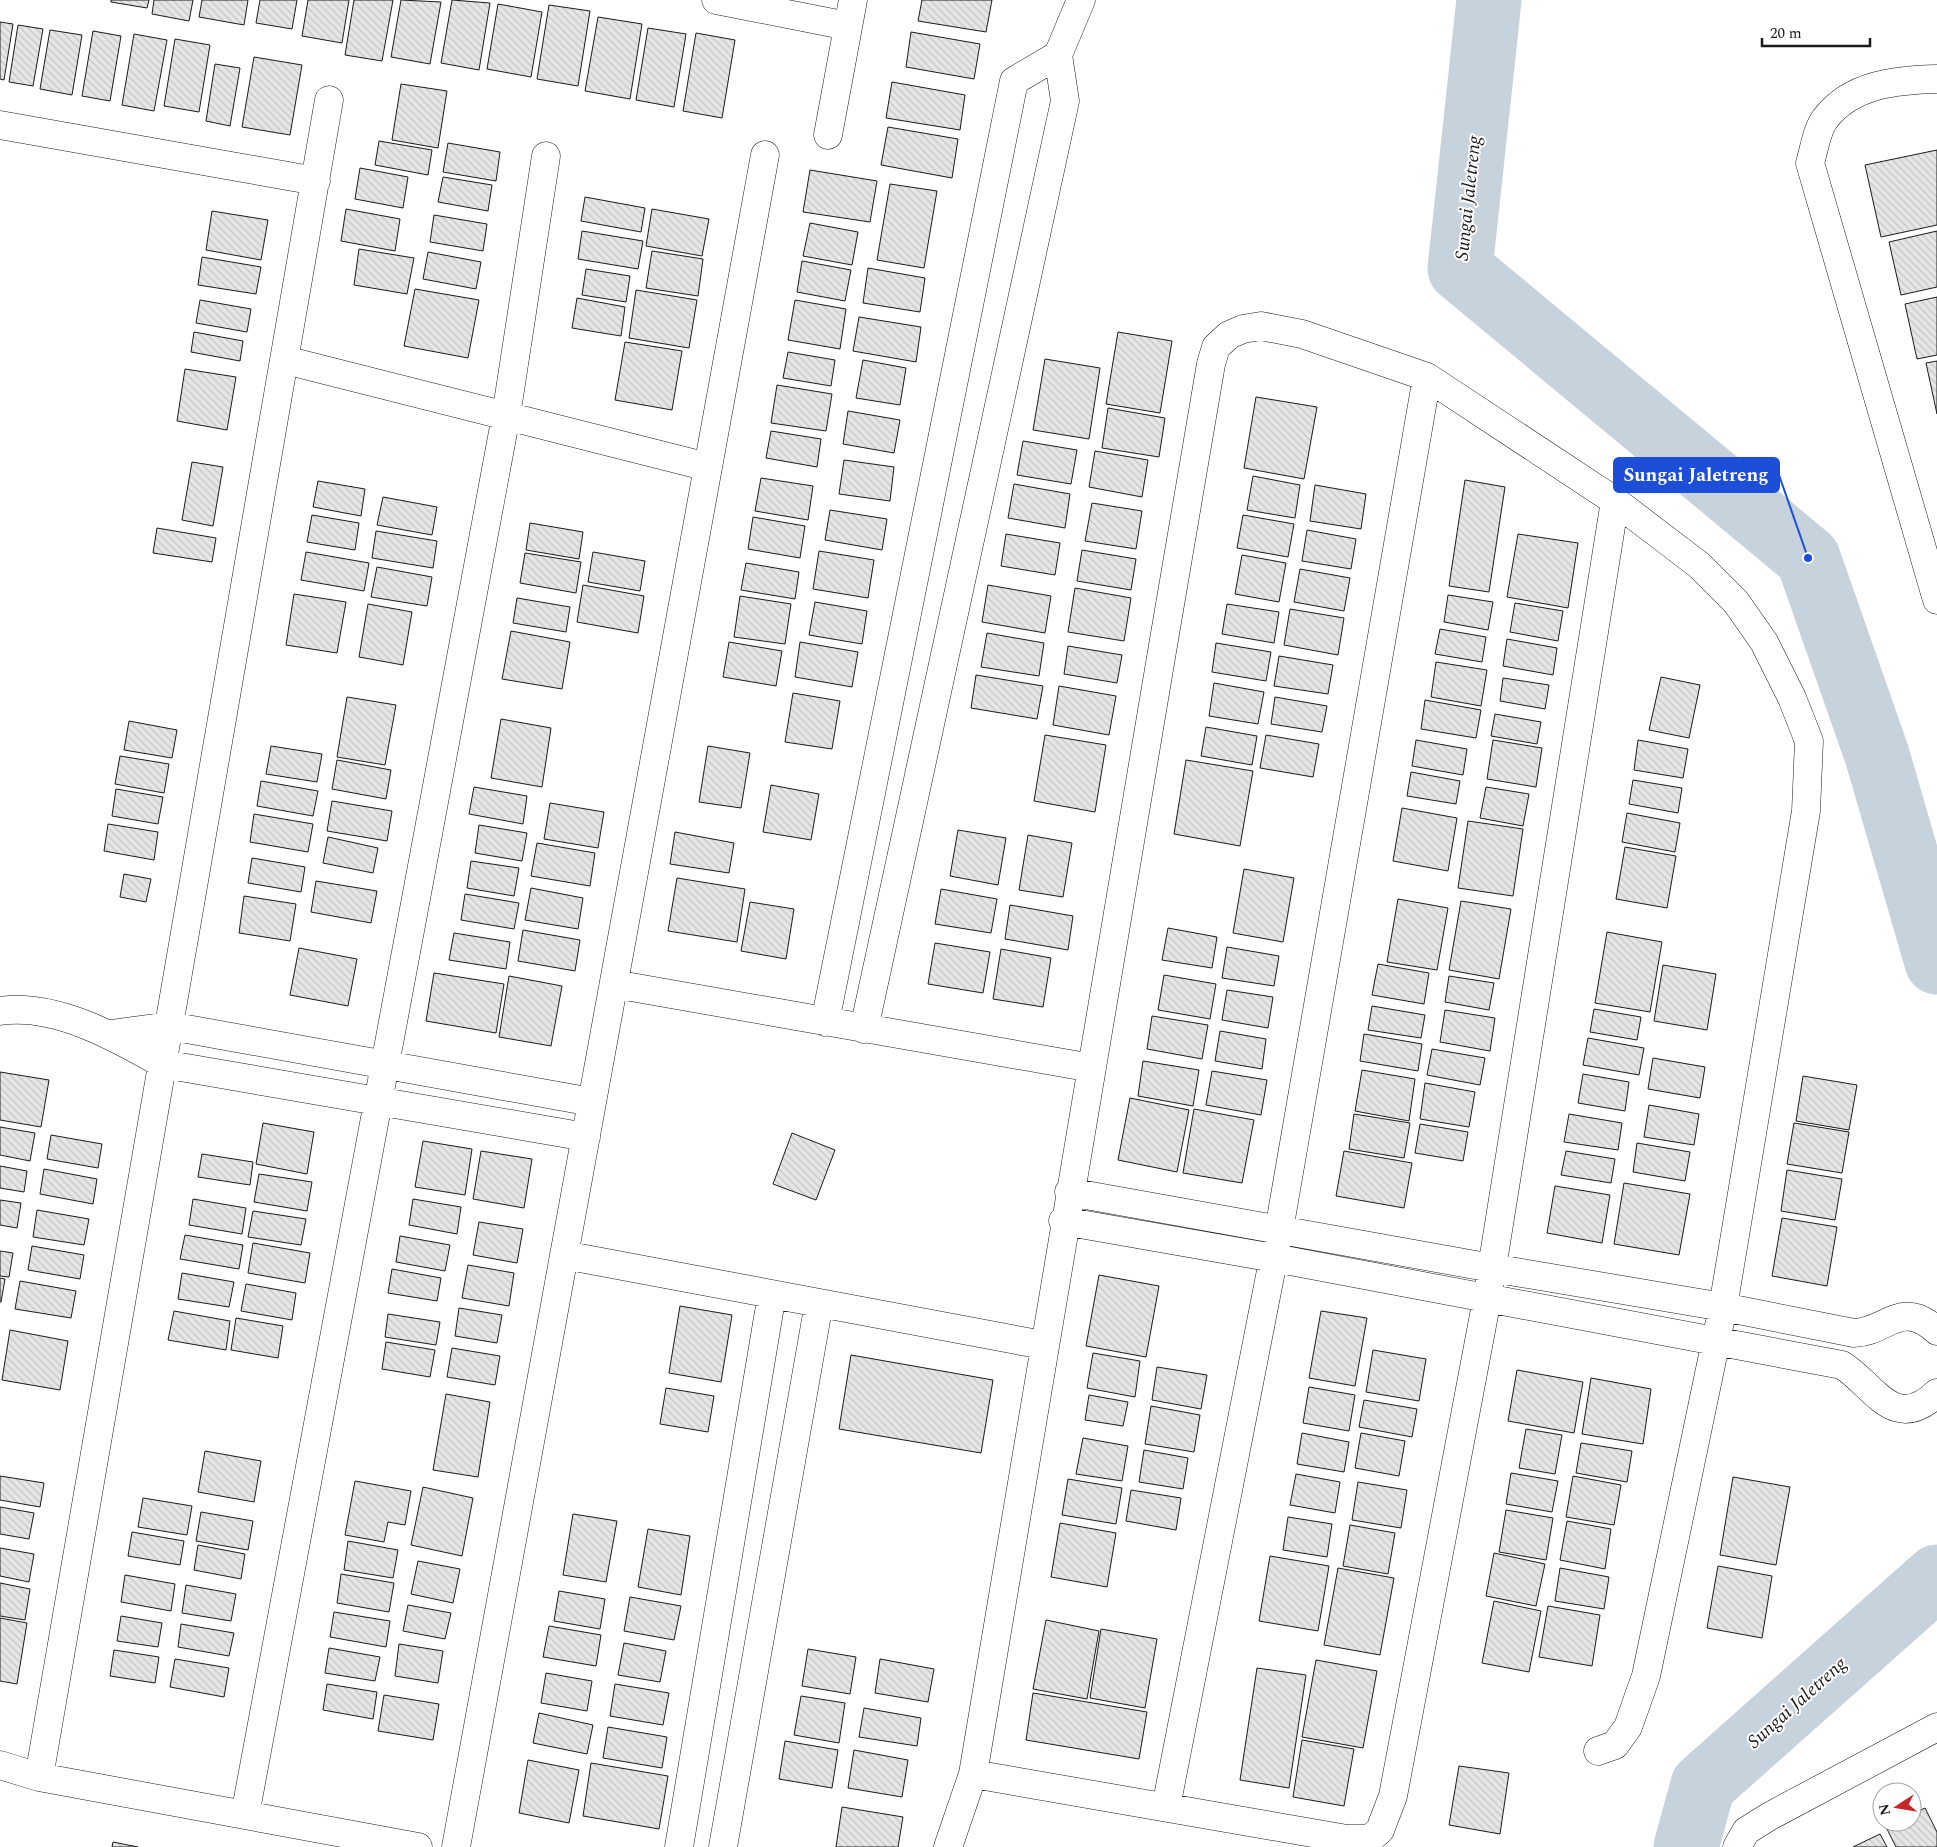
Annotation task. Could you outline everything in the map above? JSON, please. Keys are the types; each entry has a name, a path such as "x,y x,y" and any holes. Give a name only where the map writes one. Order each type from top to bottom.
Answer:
{"street":[{"path":"716,0 848,26"},
{"path":"828,135 853,0"},
{"path":"864,1029 1065,101 1058,55 1081,0"},
{"path":"825,1022 1014,81 1058,55"},
{"path":"1937,79 1906,80 1870,87 1843,101 1824,120 1810,163 1937,600"},
{"path":"39,1777 329,100"},
{"path":"0,125 316,181"},
{"path":"456,1847 766,155"},
{"path":"245,1815 506,416 546,156"},
{"path":"948,1847 973,1774 1063,1221 1092,1068 1209,374 1216,347 1229,335 1243,329 1261,326 1302,334 1427,377 1615,501 1699,565 1736,602 1764,642 1792,698 1809,741 1806,811 1723,1307 1646,1676 1628,1726 1615,1745 1598,1750"},
{"path":"285,360 708,467"},
{"path":"1166,1807 1274,1258 1427,377"},
{"path":"973,1774 1347,1839 1370,1839 1380,1830 1393,1796 1487,1299 1615,501"},
{"path":"614,984 1092,1068"},
{"path":"0,1011 16,1008 64,1018 110,1034 163,1064 586,1137"},
{"path":"110,1034 170,1026 592,1102"},
{"path":"1069,1192 1492,1268 1723,1307 1854,1333 1874,1330 1896,1318 1924,1321 1937,1331"},
{"path":"1063,1221 1274,1258 1842,1365 1855,1373 1872,1393 1883,1402 1894,1406 1906,1408 1918,1406 1937,1393"},
{"path":"564,1254 1043,1345"},
{"path":"679,1847 772,1294"},
{"path":"723,1847 819,1302"},
{"path":"1737,1847 1746,1831 1770,1816 1937,1727"},
{"path":"0,1765 39,1777 418,1847"}],"building":[{"path":"111,0 149,0 147,8 111,2"},
{"path":"154,0 193,0 189,21 152,14"},
{"path":"202,0 248,0 244,25 199,17"},
{"path":"260,0 297,0 292,29 256,23"},
{"path":"308,0 349,0 342,43 302,36"},
{"path":"354,0 393,0 382,61 345,55"},
{"path":"401,0 441,2 430,64 391,57"},
{"path":"452,0 490,3 479,70 441,63"},
{"path":"922,0 992,0 986,32 918,21"},
{"path":"498,4 542,12 531,77 487,69"},
{"path":"549,5 590,11 578,86 537,79"},
{"path":"598,17 642,24 630,99 585,91"},
{"path":"0,22 13,24 4,80 0,79"},
{"path":"18,25 43,29 33,86 9,82"},
{"path":"648,28 686,34 674,107 636,100"},
{"path":"50,30 82,35 72,95 40,89"},
{"path":"93,31 121,36 110,101 82,96"},
{"path":"911,32 980,44 974,79 906,67"},
{"path":"696,33 735,40 722,118 683,111"},
{"path":"134,34 167,40 154,111 122,105"},
{"path":"175,39 210,45 199,112 164,106"},
{"path":"254,57 302,65 290,135 242,127"},
{"path":"215,64 240,68 230,126 206,121"},
{"path":"892,82 965,95 960,130 886,118"},
{"path":"401,84 447,91 438,148 392,140"},
{"path":"888,127 958,139 952,178 881,165"},
{"path":"379,141 432,150 428,175 375,165"},
{"path":"448,143 500,152 496,181 443,172"},
{"path":"1937,150 1937,225 1881,237 1865,165"},
{"path":"360,168 408,177 403,208 355,199"},
{"path":"810,170 877,181 870,222 803,212"},
{"path":"443,177 492,185 488,211 438,202"},
{"path":"890,184 937,191 924,268 877,260"},
{"path":"585,197 645,208 641,232 581,221"},
{"path":"346,209 400,219 395,251 341,241"},
{"path":"652,209 709,219 702,256 646,246"},
{"path":"212,211 268,220 261,260 206,250"},
{"path":"434,215 487,224 483,251 430,242"},
{"path":"810,223 858,232 852,265 803,256"},
{"path":"582,231 643,241 638,269 578,259"},
{"path":"1937,231 1937,287 1901,295 1889,242"},
{"path":"359,249 414,258 407,294 354,285"},
{"path":"652,251 703,259 698,296 646,288"},
{"path":"428,252 481,262 476,289 423,279"},
{"path":"202,257 261,267 256,294 198,285"},
{"path":"802,261 851,270 845,301 797,292"},
{"path":"868,268 925,278 920,312 863,303"},
{"path":"586,269 630,276 626,302 582,295"},
{"path":"415,289 479,300 468,358 404,346"},
{"path":"636,290 697,300 689,348 629,338"},
{"path":"1937,297 1937,355 1917,359 1905,304"},
{"path":"577,298 625,307 621,336 572,328"},
{"path":"200,300 251,309 247,332 196,323"},
{"path":"795,300 846,309 840,349 788,340"},
{"path":"859,317 921,327 916,362 853,351"},
{"path":"194,332 243,341 240,361 191,352"},
{"path":"1118,332 1172,341 1160,413 1106,404"},
{"path":"625,342 682,351 672,410 615,400"},
{"path":"788,352 835,360 831,386 783,378"},
{"path":"1045,359 1100,368 1089,439 1033,430"},
{"path":"863,360 906,368 900,405 856,398"},
{"path":"1937,361 1937,414 1926,363"},
{"path":"185,369 236,377 227,430 177,421"},
{"path":"777,385 832,394 826,431 771,423"},
{"path":"1256,397 1317,407 1304,479 1244,468"},
{"path":"1108,408 1165,418 1159,457 1102,448"},
{"path":"848,411 900,420 894,453 843,444"},
{"path":"771,431 821,439 817,467 766,458"},
{"path":"1023,441 1077,450 1071,484 1017,475"},
{"path":"1095,451 1148,460 1142,497 1089,487"},
{"path":"844,460 894,467 890,501 839,494"},
{"path":"192,462 223,467 213,526 182,520"},
{"path":"1253,476 1300,485 1295,518 1247,510"},
{"path":"761,478 813,486 808,520 755,511"},
{"path":"1465,480 1505,487 1489,592 1449,586"},
{"path":"318,481 365,489 361,516 313,507"},
{"path":"1014,484 1070,494 1065,528 1008,518"},
{"path":"1315,485 1366,494 1361,529 1310,521"},
{"path":"383,497 437,507 432,535 377,525"},
{"path":"1092,503 1142,511 1136,549 1085,541"},
{"path":"830,510 887,519 882,550 825,540"},
{"path":"312,515 359,523 355,550 307,542"},
{"path":"1243,515 1294,524 1288,557 1237,548"},
{"path":"753,517 805,526 800,558 748,549"},
{"path":"530,523 583,532 579,559 526,550"},
{"path":"157,528 216,538 212,562 153,553"},
{"path":"1307,530 1356,539 1351,569 1302,561"},
{"path":"376,531 437,541 433,568 372,558"},
{"path":"1006,534 1060,543 1055,575 1001,566"},
{"path":"1518,534 1578,543 1568,608 1507,597"},
{"path":"1082,550 1136,559 1131,590 1077,581"},
{"path":"819,551 874,560 868,598 813,589"},
{"path":"306,552 369,563 364,591 301,580"},
{"path":"593,552 645,561 640,591 588,582"},
{"path":"525,553 581,562 576,593 520,583"},
{"path":"1242,555 1286,563 1279,602 1235,594"},
{"path":"746,563 799,572 795,599 741,590"},
{"path":"377,567 432,577 427,606 371,597"},
{"path":"1300,569 1350,578 1344,611 1294,602"},
{"path":"583,585 644,596 638,633 577,622"},
{"path":"988,585 1051,596 1045,633 982,622"},
{"path":"1075,588 1131,598 1124,641 1068,632"},
{"path":"294,594 346,602 337,653 286,645"},
{"path":"1448,595 1493,602 1488,630 1444,622"},
{"path":"740,596 791,604 785,644 734,637"},
{"path":"517,598 570,607 566,632 513,623"},
{"path":"815,602 867,611 862,644 809,635"},
{"path":"1515,603 1563,611 1558,641 1510,632"},
{"path":"368,604 412,612 403,665 359,657"},
{"path":"1227,604 1279,612 1274,643 1222,634"},
{"path":"1290,609 1344,618 1338,655 1284,645"},
{"path":"1440,629 1486,637 1482,662 1435,654"},
{"path":"511,631 570,642 562,689 502,679"},
{"path":"987,633 1044,643 1039,676 981,667"},
{"path":"1507,639 1557,648 1553,675 1503,666"},
{"path":"729,642 782,651 776,686 723,677"},
{"path":"800,642 858,652 852,687 795,677"},
{"path":"1216,643 1271,652 1266,681 1212,672"},
{"path":"1068,646 1122,655 1117,683 1064,674"},
{"path":"1279,656 1333,665 1328,694 1274,686"},
{"path":"1436,662 1487,670 1481,706 1431,697"},
{"path":"976,675 1043,686 1037,719 971,708"},
{"path":"1661,677 1700,685 1689,738 1649,730"},
{"path":"1503,678 1549,685 1545,709 1500,701"},
{"path":"1214,683 1264,692 1258,724 1209,716"},
{"path":"1059,686 1116,696 1109,735 1053,725"},
{"path":"793,693 840,701 832,749 785,742"},
{"path":"347,697 396,705 385,765 337,757"},
{"path":"1275,697 1327,706 1322,732 1271,724"},
{"path":"1425,700 1481,710 1476,738 1421,729"},
{"path":"1495,714 1541,722 1537,744 1491,736"},
{"path":"501,719 551,728 542,787 491,778"},
{"path":"129,721 177,730 172,758 124,750"},
{"path":"1206,727 1257,736 1252,765 1201,756"},
{"path":"1045,735 1106,745 1095,812 1034,801"},
{"path":"1266,735 1319,744 1313,777 1260,768"},
{"path":"1416,740 1467,749 1463,775 1412,766"},
{"path":"1493,740 1542,748 1536,787 1487,779"},
{"path":"1638,740 1688,749 1683,778 1634,770"},
{"path":"271,746 322,754 317,782 266,774"},
{"path":"708,746 750,753 741,808 699,802"},
{"path":"120,756 169,764 164,793 115,784"},
{"path":"337,760 391,770 386,799 332,789"},
{"path":"1186,760 1253,771 1240,846 1174,834"},
{"path":"1411,772 1460,781 1456,804 1407,796"},
{"path":"1633,780 1682,788 1678,813 1629,804"},
{"path":"261,781 318,791 313,816 257,806"},
{"path":"771,785 819,794 811,840 763,832"},
{"path":"474,787 527,796 523,824 469,814"},
{"path":"1486,787 1529,794 1523,826 1480,818"},
{"path":"116,789 163,797 158,824 112,816"},
{"path":"332,801 392,811 387,841 327,831"},
{"path":"550,803 604,812 598,848 544,839"},
{"path":"1402,808 1457,818 1448,871 1393,861"},
{"path":"1627,813 1680,823 1675,852 1622,842"},
{"path":"254,814 313,824 308,852 250,842"},
{"path":"1468,821 1523,829 1513,896 1458,888"},
{"path":"108,824 158,832 154,860 104,851"},
{"path":"479,825 527,833 522,861 475,853"},
{"path":"958,830 1006,838 998,885 950,876"},
{"path":"675,832 734,843 729,873 670,864"},
{"path":"1028,835 1072,843 1063,897 1019,890"},
{"path":"328,837 378,848 373,873 323,863"},
{"path":"537,843 595,853 590,886 531,876"},
{"path":"1625,847 1676,856 1667,908 1616,899"},
{"path":"252,858 305,867 301,892 248,883"},
{"path":"471,861 519,868 514,896 467,888"},
{"path":"1244,869 1294,878 1283,942 1233,933"},
{"path":"124,874 151,879 146,902 120,897"},
{"path":"677,878 745,889 737,942 668,931"},
{"path":"316,881 377,891 371,923 311,912"},
{"path":"531,888 583,898 578,929 525,920"},
{"path":"941,889 997,899 991,933 935,924"},
{"path":"465,894 519,903 514,929 461,920"},
{"path":"244,896 296,904 290,941 239,933"},
{"path":"1398,899 1448,908 1437,970 1387,962"},
{"path":"1461,901 1511,909 1499,979 1449,970"},
{"path":"750,902 794,909 786,959 741,951"},
{"path":"1010,905 1073,916 1068,950 1005,939"},
{"path":"1168,928 1217,937 1212,968 1162,960"},
{"path":"523,930 580,940 575,971 518,961"},
{"path":"1607,932 1662,942 1650,1012 1595,1003"},
{"path":"454,933 510,942 506,969 449,960"},
{"path":"935,943 990,952 983,993 928,984"},
{"path":"1227,947 1279,956 1274,986 1222,978"},
{"path":"299,948 357,959 348,1006 290,995"},
{"path":"1001,949 1051,958 1043,1007 993,999"},
{"path":"1378,964 1429,973 1424,1004 1372,995"},
{"path":"1663,965 1716,974 1707,1030 1654,1021"},
{"path":"434,973 504,984 496,1033 426,1021"},
{"path":"1164,975 1216,984 1210,1019 1158,1010"},
{"path":"509,976 562,986 551,1046 499,1037"},
{"path":"1449,976 1494,983 1489,1010 1445,1002"},
{"path":"1227,990 1273,997 1268,1028 1222,1020"},
{"path":"1372,1006 1425,1015 1421,1038 1368,1030"},
{"path":"1594,1009 1641,1017 1637,1040 1590,1032"},
{"path":"1445,1010 1495,1018 1490,1051 1440,1042"},
{"path":"1152,1016 1208,1025 1202,1059 1147,1049"},
{"path":"1220,1031 1266,1039 1262,1069 1215,1061"},
{"path":"1364,1034 1422,1044 1418,1071 1360,1061"},
{"path":"1588,1038 1644,1048 1639,1075 1583,1065"},
{"path":"1432,1049 1485,1058 1480,1085 1427,1075"},
{"path":"1653,1058 1705,1067 1700,1098 1648,1089"},
{"path":"1143,1061 1199,1070 1193,1106 1138,1096"},
{"path":"1362,1070 1415,1079 1409,1121 1355,1111"},
{"path":"1212,1071 1267,1080 1261,1115 1206,1105"},
{"path":"0,1072 49,1080 41,1127 0,1120"},
{"path":"1583,1074 1629,1082 1625,1111 1578,1103"},
{"path":"1803,1076 1857,1085 1849,1130 1796,1121"},
{"path":"1425,1083 1475,1092 1469,1127 1420,1119"},
{"path":"1130,1098 1189,1110 1177,1172 1118,1160"},
{"path":"1649,1105 1699,1114 1694,1145 1644,1137"},
{"path":"1194,1109 1254,1120 1242,1183 1183,1173"},
{"path":"1354,1114 1410,1123 1404,1158 1349,1149"},
{"path":"1569,1114 1622,1123 1618,1150 1564,1142"},
{"path":"263,1123 314,1132 307,1174 256,1164"},
{"path":"1794,1123 1849,1132 1842,1173 1787,1164"},
{"path":"1420,1124 1468,1132 1463,1161 1415,1153"},
{"path":"0,1127 35,1133 30,1161 0,1155"},
{"path":"792,1133 835,1150 816,1200 773,1184"},
{"path":"51,1135 102,1144 98,1168 47,1159"},
{"path":"423,1141 472,1149 465,1195 415,1187"},
{"path":"1637,1143 1690,1152 1685,1181 1633,1172"},
{"path":"481,1151 532,1159 524,1208 473,1199"},
{"path":"1344,1151 1412,1163 1404,1208 1336,1196"},
{"path":"1566,1151 1615,1159 1611,1183 1561,1175"},
{"path":"202,1154 253,1162 250,1185 198,1177"},
{"path":"0,1166 27,1171 24,1192 0,1188"},
{"path":"44,1169 97,1179 93,1204 40,1194"},
{"path":"1787,1170 1842,1179 1835,1220 1781,1211"},
{"path":"259,1174 312,1182 307,1211 254,1202"},
{"path":"1624,1183 1690,1194 1679,1255 1614,1244"},
{"path":"1555,1186 1610,1195 1602,1243 1547,1233"},
{"path":"193,1199 246,1208 242,1234 189,1225"},
{"path":"413,1199 461,1207 457,1234 409,1225"},
{"path":"0,1200 21,1203 17,1228 0,1225"},
{"path":"37,1210 89,1219 84,1245 33,1237"},
{"path":"253,1211 306,1219 301,1245 248,1237"},
{"path":"1782,1218 1837,1227 1827,1286 1772,1276"},
{"path":"479,1222 523,1229 517,1263 473,1255"},
{"path":"185,1235 243,1245 239,1269 180,1259"},
{"path":"400,1236 450,1245 445,1271 396,1262"},
{"path":"253,1243 310,1253 305,1283 248,1273"},
{"path":"32,1246 84,1255 80,1279 28,1270"},
{"path":"0,1251 13,1253 9,1277 0,1276"},
{"path":"468,1265 514,1273 509,1306 462,1298"},
{"path":"392,1269 441,1278 437,1301 388,1293"},
{"path":"182,1273 234,1282 229,1307 178,1299"},
{"path":"1099,1275 1159,1286 1146,1357 1086,1346"},
{"path":"0,1278 5,1279 1,1302 0,1302"},
{"path":"20,1281 76,1291 71,1318 15,1309"},
{"path":"246,1284 296,1293 292,1320 241,1311"},
{"path":"680,1306 732,1315 721,1382 669,1373"},
{"path":"459,1308 502,1315 497,1343 455,1336"},
{"path":"174,1311 230,1321 226,1350 168,1340"},
{"path":"1321,1311 1367,1318 1355,1386 1309,1378"},
{"path":"388,1314 440,1322 436,1345 385,1337"},
{"path":"236,1318 283,1326 278,1358 231,1350"},
{"path":"10,1330 68,1341 60,1390 2,1380"},
{"path":"386,1342 435,1350 430,1377 382,1369"},
{"path":"452,1348 500,1356 495,1385 447,1377"},
{"path":"1373,1350 1426,1359 1419,1401 1366,1392"},
{"path":"1093,1353 1140,1361 1135,1397 1087,1388"},
{"path":"851,1355 993,1380 981,1453 839,1429"},
{"path":"1157,1367 1207,1375 1201,1409 1152,1400"},
{"path":"1517,1370 1583,1382 1574,1433 1508,1421"},
{"path":"1591,1378 1651,1389 1643,1444 1582,1434"},
{"path":"1309,1387 1355,1395 1349,1431 1303,1423"},
{"path":"666,1388 714,1396 708,1432 660,1424"},
{"path":"446,1394 490,1402 478,1477 433,1470"},
{"path":"1089,1395 1128,1402 1123,1426 1085,1420"},
{"path":"1364,1400 1417,1409 1412,1437 1359,1427"},
{"path":"1151,1406 1200,1415 1194,1452 1145,1444"},
{"path":"1526,1429 1562,1435 1555,1474 1519,1468"},
{"path":"1302,1433 1349,1442 1344,1472 1297,1464"},
{"path":"1361,1433 1405,1441 1399,1476 1355,1468"},
{"path":"1083,1438 1128,1446 1122,1481 1076,1474"},
{"path":"1581,1443 1632,1451 1627,1482 1576,1473"},
{"path":"1144,1450 1188,1458 1183,1489 1139,1482"},
{"path":"205,1451 261,1461 254,1502 198,1492"},
{"path":"1511,1473 1558,1481 1552,1512 1506,1504"},
{"path":"1296,1474 1340,1482 1335,1513 1290,1505"},
{"path":"0,1476 44,1483 40,1507 0,1500"},
{"path":"1573,1476 1621,1485 1614,1525 1566,1517"},
{"path":"1733,1477 1790,1487 1776,1565 1720,1555"},
{"path":"1068,1479 1122,1488 1116,1524 1062,1515"},
{"path":"355,1481 411,1491 405,1525 388,1522 384,1542 345,1535"},
{"path":"1358,1482 1407,1490 1401,1528 1352,1520"},
{"path":"423,1487 473,1498 462,1556 411,1545"},
{"path":"1131,1490 1181,1498 1176,1530 1126,1521"},
{"path":"143,1498 192,1506 187,1535 138,1527"},
{"path":"0,1507 34,1513 29,1539 0,1534"},
{"path":"1506,1510 1553,1518 1546,1560 1499,1552"},
{"path":"201,1512 253,1521 248,1550 196,1541"},
{"path":"573,1514 617,1521 606,1582 563,1575"},
{"path":"1288,1517 1332,1524 1327,1557 1283,1550"},
{"path":"1567,1521 1611,1529 1605,1569 1560,1560"},
{"path":"1060,1523 1116,1533 1107,1587 1051,1577"},
{"path":"1350,1525 1395,1533 1388,1574 1343,1566"},
{"path":"648,1529 690,1536 681,1595 638,1587"},
{"path":"132,1532 184,1541 180,1565 128,1556"},
{"path":"348,1541 398,1550 393,1578 344,1570"},
{"path":"198,1545 245,1554 241,1579 194,1570"},
{"path":"0,1548 34,1554 29,1582 0,1576"},
{"path":"1494,1553 1545,1564 1536,1606 1486,1596"},
{"path":"1270,1556 1329,1566 1318,1631 1259,1621"},
{"path":"418,1561 460,1569 453,1603 411,1594"},
{"path":"1718,1566 1772,1576 1762,1638 1707,1628"},
{"path":"1338,1568 1394,1578 1380,1655 1324,1645"},
{"path":"1560,1568 1609,1577 1604,1609 1555,1601"},
{"path":"341,1574 394,1583 389,1612 337,1603"},
{"path":"125,1575 175,1584 171,1611 121,1602"},
{"path":"0,1583 30,1589 25,1620 0,1616"},
{"path":"186,1585 236,1594 231,1621 182,1613"},
{"path":"559,1591 605,1599 600,1629 554,1621"},
{"path":"630,1597 681,1606 674,1640 624,1631"},
{"path":"1494,1601 1541,1611 1529,1672 1482,1663"},
{"path":"408,1605 451,1613 445,1639 403,1631"},
{"path":"1548,1606 1600,1615 1592,1666 1539,1657"},
{"path":"334,1612 390,1621 386,1647 330,1637"},
{"path":"121,1616 162,1623 158,1647 117,1641"},
{"path":"0,1618 27,1623 17,1684 0,1681"},
{"path":"1046,1620 1099,1631 1087,1699 1033,1689"},
{"path":"181,1624 234,1633 229,1656 178,1647"},
{"path":"549,1626 601,1635 596,1666 543,1657"},
{"path":"1101,1629 1157,1639 1145,1708 1090,1698"},
{"path":"624,1643 666,1651 660,1682 618,1675"},
{"path":"399,1644 443,1651 438,1683 395,1676"},
{"path":"329,1648 380,1657 375,1681 325,1673"},
{"path":"808,1649 856,1657 850,1694 802,1686"},
{"path":"114,1650 159,1657 155,1683 110,1676"},
{"path":"175,1659 229,1668 224,1697 170,1687"},
{"path":"880,1659 934,1669 928,1702 875,1693"},
{"path":"1316,1660 1377,1671 1363,1748 1302,1737"},
{"path":"1257,1668 1306,1675 1289,1788 1240,1780"},
{"path":"546,1673 592,1681 587,1711 541,1703"},
{"path":"327,1684 377,1692 373,1719 323,1710"},
{"path":"615,1684 669,1693 663,1725 610,1716"},
{"path":"1033,1693 1147,1712 1139,1759 1026,1740"},
{"path":"384,1695 439,1704 433,1740 378,1731"},
{"path":"801,1696 845,1703 839,1743 794,1735"},
{"path":"864,1708 921,1718 917,1746 859,1737"},
{"path":"539,1713 593,1725 587,1754 533,1743"},
{"path":"608,1727 667,1737 662,1768 603,1758"},
{"path":"1302,1740 1354,1749 1344,1806 1293,1797"},
{"path":"785,1741 838,1750 832,1788 779,1779"},
{"path":"854,1750 908,1760 902,1797 848,1788"},
{"path":"528,1760 579,1770 569,1823 519,1813"},
{"path":"591,1763 668,1776 659,1829 583,1816"},
{"path":"1459,1766 1509,1773 1500,1834 1449,1825"},
{"path":"842,1807 903,1817 898,1847 836,1847"},
{"path":"1925,1808 1937,1832 1937,1847 1896,1847 1888,1832 1922,1832 1922,1809"},
{"path":"1880,1834 1887,1847 1853,1847"},
{"path":"113,1842 138,1847 112,1847"}],"waterway":[{"name":"Sungai Jaletreng","path":"1489,0 1460,269 1808,558 1877,755 1937,962"},
{"name":"Sungai Jaletreng","path":"1686,1847 1703,1785 1937,1577"}],"place":[{"name":"Sungai Jaletreng","path":"1808,558"}]}
